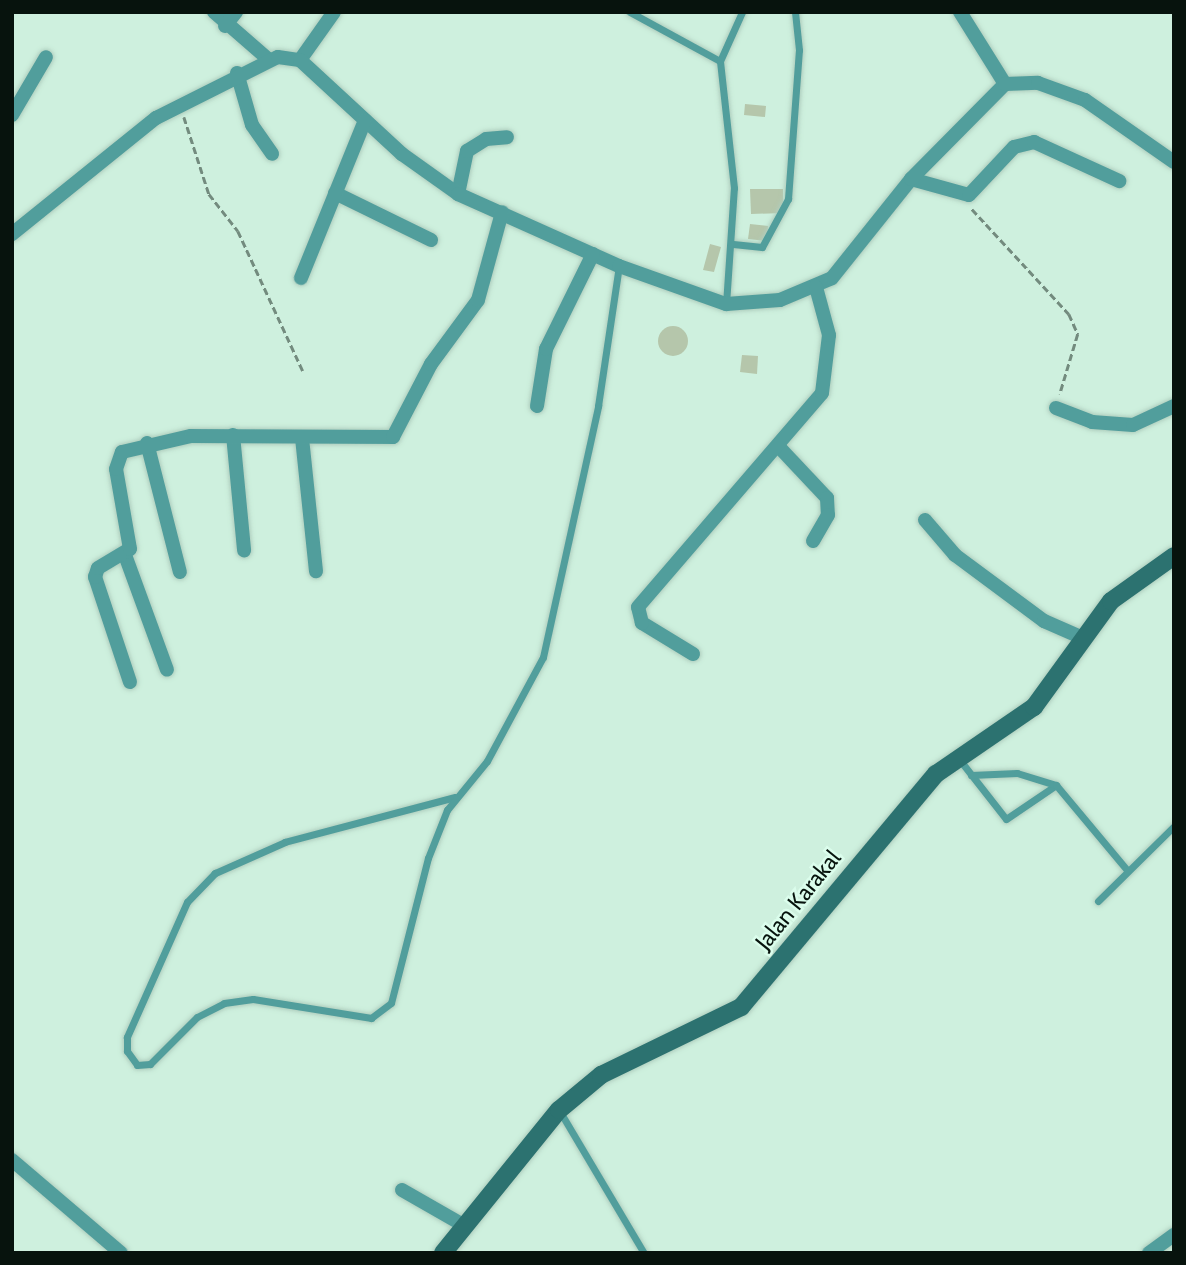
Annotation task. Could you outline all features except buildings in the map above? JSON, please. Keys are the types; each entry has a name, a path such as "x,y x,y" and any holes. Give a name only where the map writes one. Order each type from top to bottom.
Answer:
{"main road":[{"name":"Jalan Karakal","path":"443,1253 463,1225 559,1110 601,1076 741,1007 900,815 957,757 1042,699 1111,601 1174,556"}],"street":[{"path":"214,12 225,26 267,58"},
{"path":"225,26 236,12"},
{"path":"300,60 334,12"},
{"path":"960,12 1005,84"},
{"path":"12,115 46,57"},
{"path":"12,234 179,105 267,58 300,60 365,120 458,194 619,266 726,304 770,302 816,287 852,258 911,180 1005,84 1038,83 1085,100 1172,155"},
{"path":"237,73 252,125 272,154"},
{"path":"300,278 365,120"},
{"path":"458,194 467,151 486,139 507,137"},
{"path":"911,180 959,195 976,192 1024,142 1119,181"},
{"path":"335,193 431,240"},
{"path":"167,670 125,555 130,541 116,469 122,452 147,443 233,435 302,438 393,437 431,364 478,300 502,212"},
{"path":"537,406 545,349 593,254"},
{"path":"692,654 642,623 638,607 647,589 779,447 827,381 829,335 816,287"},
{"path":"1056,408 1092,422 1133,425 1174,406"},
{"path":"233,435 244,550"},
{"path":"302,438 316,571"},
{"path":"147,443 180,572"},
{"path":"779,447 827,498 828,515 813,541"},
{"path":"925,520 955,555 1044,621 1083,638"},
{"path":"125,555 98,568 95,577 130,682"},
{"path":"12,1160 121,1253"},
{"path":"402,1190 463,1225"},
{"path":"1149,1253 1174,1236"}],"lane":[{"path":"630,12 720,61"},
{"path":"726,304 733,244 732,138 720,61 742,12"},
{"path":"733,244 762,247 788,199 799,50 795,12"},
{"path":"455,797 298,838 215,873 187,902 127,1037 127,1051 137,1065 150,1064 197,1017 224,1003 253,999 371,1018 384,1012 428,858 455,797 487,761 543,657 598,406 619,266"},
{"path":"957,757 1006,819 1056,785"},
{"path":"971,775 1017,773 1056,785 1127,870"},
{"path":"1098,901 1174,826"},
{"path":"559,1110 644,1253"}],"path":[{"path":"179,105 209,194 238,231 303,371"},
{"path":"959,195 1069,314 1078,334 1056,408"}]}
